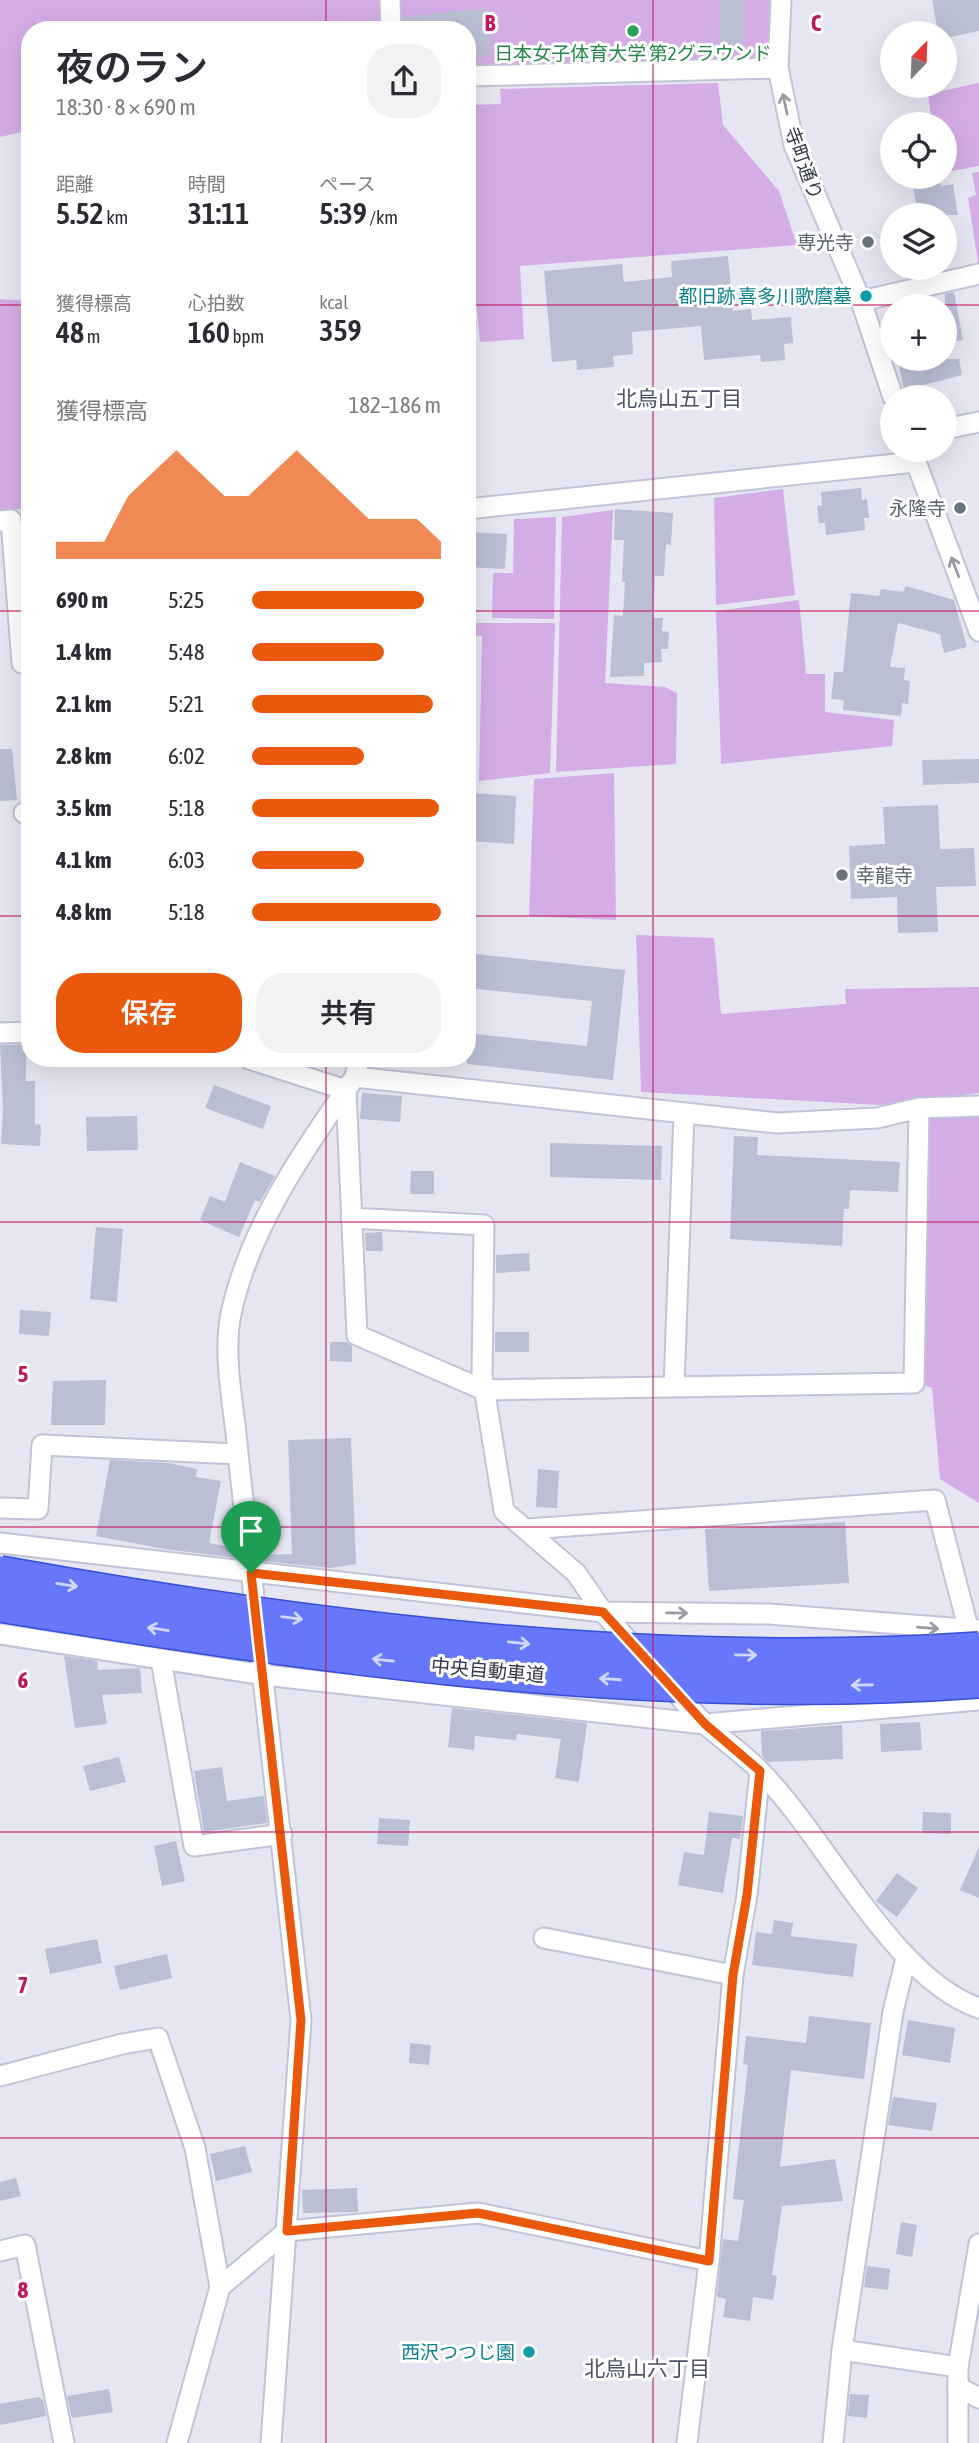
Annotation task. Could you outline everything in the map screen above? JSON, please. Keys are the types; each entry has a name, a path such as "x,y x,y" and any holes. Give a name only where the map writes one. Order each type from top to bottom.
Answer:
{"highway":[{"name":"中央自動車道","path":"0,1574 285,1618 558,1647 683,1654 788,1655 976,1637"},
{"name":"中央自動車道","path":"0,1604 281,1648 546,1675 682,1684 806,1686 979,1680"}],"street":[{"path":"390,0 391,21"},
{"name":"寺町通り","path":"781,0 778,68 794,145 861,301 889,385"},
{"path":"476,76 778,68"},
{"path":"861,301 979,274"},
{"path":"957,427 979,422"},
{"path":"476,508 880,460"},
{"path":"915,462 979,631"},
{"path":"0,521 11,520 21,557"},
{"path":"0,1033 21,1032"},
{"path":"302,1067 777,1123 877,1118 919,1108 979,1106"},
{"path":"354,1075 351,1218 357,1335 484,1390 915,1383 919,1108"},
{"path":"271,2443 301,2020 229,1360 230,1321 245,1265 272,1207 354,1075"},
{"path":"674,1386 684,1114"},
{"path":"351,1218 484,1225 482,1375 504,1511 576,1573 603,1612 705,1724 760,1771 810,1830 906,1958 964,2003 979,2008"},
{"path":"0,1508 38,1509 42,1445 239,1454"},
{"path":"0,1543 603,1612 769,1614 976,1637 935,1500 527,1529"},
{"path":"0,1634 264,1675 705,1724 979,1700"},
{"path":"161,1660 194,1846 282,1834"},
{"path":"687,2443 709,2261 733,1975 747,1895 760,1771"},
{"path":"544,1938 733,1975"},
{"path":"833,2443 842,2350 893,2012 906,1958"},
{"path":"0,2076 122,2044 158,2038 195,2148 220,2287 177,2443"},
{"path":"220,2287 287,2231 478,2213 709,2261"},
{"path":"958,2443 958,2367 979,2244"},
{"path":"0,2251 25,2245 64,2443"},
{"path":"842,2350 958,2367"},
{"path":"958,2387 979,2398"}],"shaded area":[{"path":"0,0 382,0 385,21 21,21 21,132 0,137"},
{"name":"日本女子体育大学 第2グラウンド","path":"398,0 774,0 768,63 476,72 476,21 400,21"},
{"path":"718,83 723,125 779,191 797,245 520,266 524,339 480,342 476,300 476,105 501,104 500,89"},
{"path":"979,83 979,166 957,170 957,112 930,112 929,98 957,98 957,88"},
{"path":"979,172 979,268 968,198 976,195 972,173"},
{"path":"0,299 21,300 21,509 0,510"},
{"path":"783,489 795,595 716,605 714,498"},
{"path":"613,510 605,683 665,687 677,693 676,764 556,772 562,517"},
{"path":"556,517 554,619 492,618 493,573 513,573 514,519"},
{"path":"799,600 806,674 825,674 825,712 894,720 892,746 721,764 716,611"},
{"path":"476,623 555,623 550,773 479,781 482,636 476,636"},
{"path":"614,773 616,920 529,916 534,779"},
{"path":"636,935 714,938 721,1014 846,1004 845,989 979,987 979,1093 880,1105 641,1092"},
{"path":"979,1113 979,1503 940,1479 932,1388 923,1385 927,1114"}],"building":[{"path":"720,0 744,0 744,47 719,47"},
{"path":"932,0 979,0 979,31 957,36 957,21 936,21"},
{"path":"485,8 491,55 476,58 476,21 403,21 403,17"},
{"path":"913,189 954,189 956,203 916,203"},
{"path":"728,256 733,311 751,309 752,320 791,317 793,343 784,344 785,360 761,362 760,355 704,360 701,326 632,332 633,354 613,356 614,367 577,370 576,360 552,362 544,271 622,264 624,282 672,277 671,261"},
{"path":"957,308 963,340 957,341"},
{"path":"959,359 962,375 923,385 903,385 900,371 957,371"},
{"path":"861,488 862,500 867,499 869,518 864,518 865,530 826,535 825,523 819,523 817,506 822,505 821,492"},
{"path":"615,509 673,513 671,545 666,544 664,576 655,576 653,618 663,618 662,631 669,632 668,649 661,649 662,662 644,663 644,676 610,677 614,615 623,616 625,582 622,582 624,540 614,540"},
{"path":"476,532 507,534 505,569 476,567"},
{"path":"906,586 954,600 967,647 944,653 940,634 898,623 890,667 905,668 904,680 910,681 908,704 902,703 901,716 843,710 844,700 831,699 834,672 843,672 851,593 879,596 881,589 903,592"},
{"path":"0,749 12,749 17,800 0,801"},
{"path":"979,759 979,783 923,785 922,760"},
{"path":"476,793 516,796 514,844 476,841"},
{"name":"幸龍寺","path":"938,805 940,849 974,848 976,886 936,887 938,932 898,933 897,897 851,899 849,846 885,844 883,807"},
{"path":"476,954 625,970 613,1080 476,1065 476,1034 587,1046 592,1001 476,989"},
{"path":"21,1044 21,1067 26,1067 26,1081 35,1081 35,1124 41,1125 40,1146 1,1144 3,1110 0,1045"},
{"path":"214,1085 271,1106 263,1129 205,1108"},
{"path":"362,1093 402,1096 400,1122 360,1119"},
{"path":"137,1116 138,1150 87,1151 86,1117"},
{"path":"734,1136 758,1137 757,1155 900,1162 898,1192 850,1190 849,1209 844,1209 842,1246 730,1239"},
{"path":"550,1143 662,1146 661,1180 550,1177"},
{"path":"240,1162 275,1176 260,1202 255,1200 239,1237 200,1220 210,1196 225,1202"},
{"path":"411,1171 434,1171 434,1194 410,1194"},
{"path":"96,1227 123,1229 117,1302 90,1299"},
{"path":"382,1232 383,1251 366,1251 365,1233"},
{"path":"529,1253 530,1271 496,1273 496,1255"},
{"path":"20,1310 51,1312 49,1336 19,1334"},
{"path":"495,1332 529,1332 529,1352 495,1352"},
{"path":"330,1342 347,1342 352,1346 352,1362 330,1361"},
{"path":"106,1380 105,1425 51,1425 53,1381"},
{"path":"351,1438 356,1564 330,1568 262,1561 262,1555 292,1554 288,1440"},
{"path":"110,1460 168,1463 197,1469 196,1477 221,1481 209,1543 236,1548 237,1558 164,1549 96,1536"},
{"path":"538,1469 559,1471 557,1508 536,1507"},
{"path":"845,1522 849,1583 709,1591 705,1529"},
{"path":"64,1656 97,1661 98,1670 140,1668 142,1693 102,1695 107,1724 75,1728"},
{"path":"452,1708 587,1723 579,1782 555,1778 561,1739 517,1734 516,1740 475,1736 474,1750 448,1747"},
{"path":"920,1722 922,1750 881,1752 880,1724"},
{"path":"842,1725 843,1759 768,1762 762,1756 761,1731"},
{"path":"119,1757 126,1782 90,1791 83,1766"},
{"path":"222,1767 227,1801 264,1796 267,1823 204,1832 194,1771"},
{"path":"709,1812 743,1816 740,1839 732,1838 723,1893 678,1885 684,1852 704,1855"},
{"path":"923,1812 951,1813 951,1834 922,1833"},
{"path":"379,1818 410,1820 408,1846 377,1844"},
{"path":"176,1841 185,1881 162,1886 154,1846"},
{"path":"979,1847 979,1898 960,1890"},
{"path":"897,1873 918,1888 897,1917 876,1901"},
{"path":"774,1920 793,1923 791,1936 857,1944 853,1977 752,1965 756,1932 772,1934"},
{"path":"97,1939 102,1963 50,1974 45,1949"},
{"path":"167,1954 172,1978 120,1990 114,1966"},
{"path":"809,2016 871,2023 864,2079 791,2070 780,2167 835,2159 843,2201 782,2206 772,2275 777,2276 773,2300 753,2297 750,2321 723,2317 726,2299 717,2297 723,2239 738,2241 744,2200 733,2199 748,2065 743,2064 746,2036 806,2043"},
{"path":"908,2020 955,2028 950,2063 902,2055"},
{"path":"410,2043 431,2045 429,2065 409,2063"},
{"path":"893,2097 937,2103 932,2131 888,2125"},
{"path":"245,2146 252,2172 216,2181 210,2154"},
{"path":"16,2178 21,2196 0,2201 0,2182"},
{"path":"357,2188 358,2212 303,2213 302,2190"},
{"path":"901,2222 917,2225 912,2257 896,2254"},
{"path":"867,2266 890,2269 888,2290 864,2287"},
{"path":"109,2389 113,2412 72,2418 67,2396"},
{"path":"850,2394 869,2395 867,2418 848,2416"},
{"path":"39,2397 43,2400 46,2416 0,2425 0,2404"}],"place":[{"name":"日本女子体育大学 第2グラウンド","path":"633,31"},
{"name":"専光寺","path":"868,242"},
{"name":"都旧跡 喜多川歌麿墓","path":"866,296"},
{"name":"永隆寺","path":"960,508"},
{"name":"幸龍寺","path":"842,875"},
{"name":"西沢つつじ園","path":"529,2352"}],"district":[{"name":"北烏山五丁目","path":"679,399"},
{"name":"北烏山六丁目","path":"647,2369"}],"route":[{"path":"251,1573 603,1612 705,1724 760,1771 747,1895 733,1975 709,2261 478,2213 287,2231 301,2020 270,1722 251,1573"}]}
